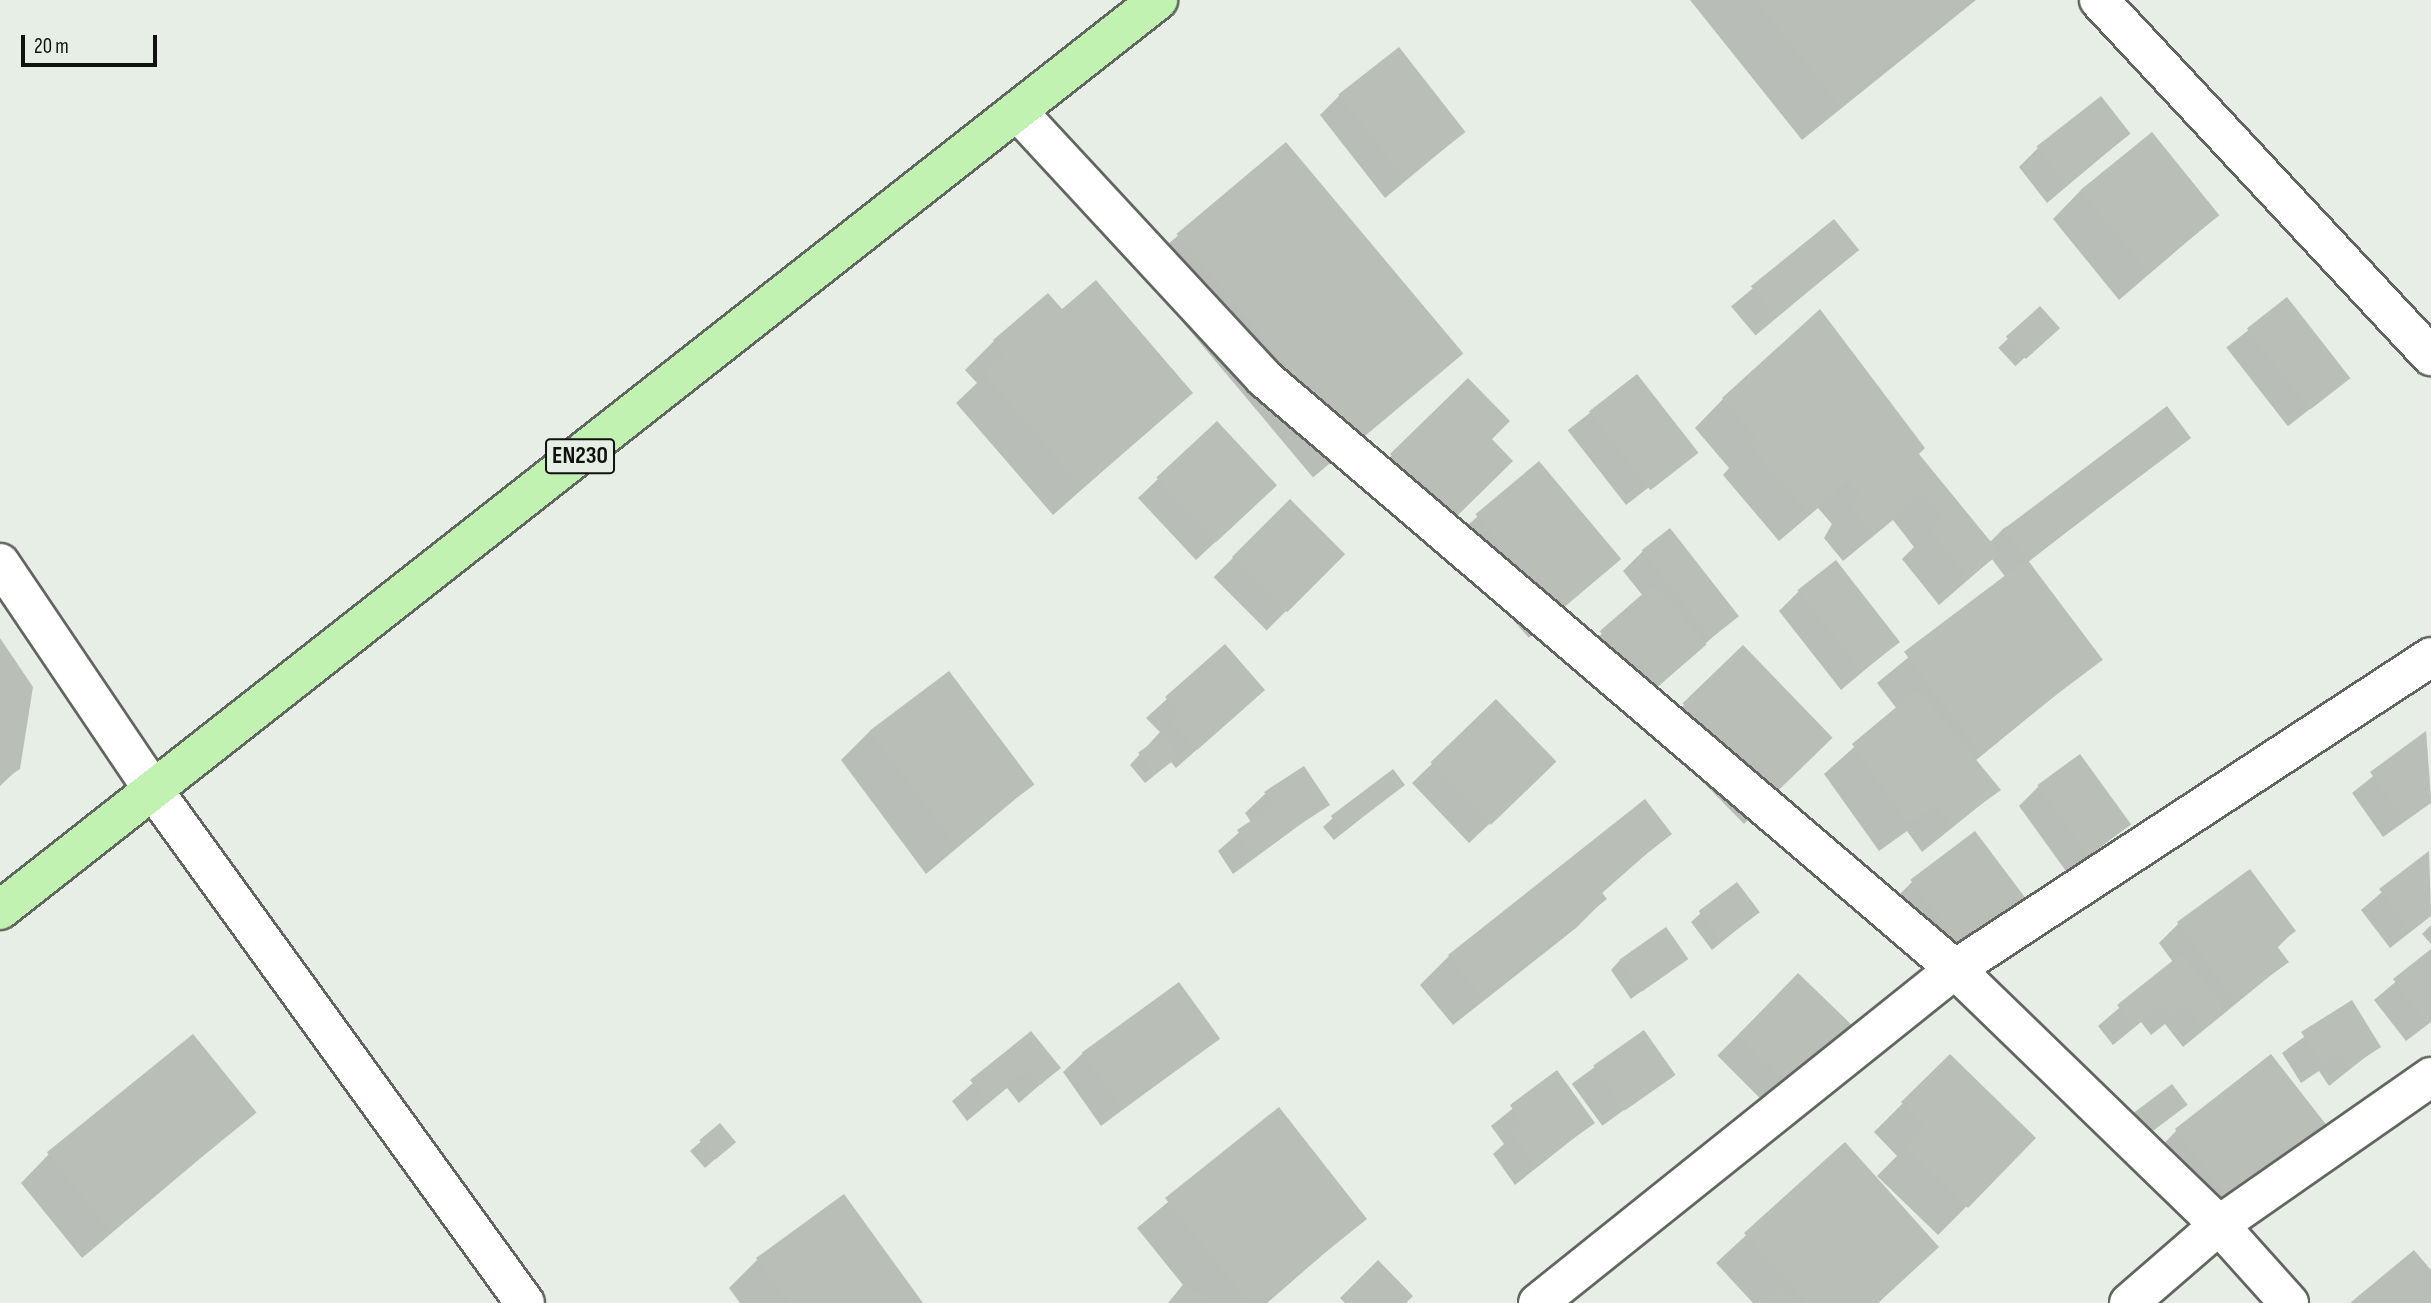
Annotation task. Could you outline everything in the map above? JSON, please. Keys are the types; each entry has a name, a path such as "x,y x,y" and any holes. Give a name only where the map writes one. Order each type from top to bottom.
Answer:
{"main road":[{"name":"EN230","path":"0,910 1158,0"}],"street":[{"path":"2099,0 2431,356"},
{"path":"1017,111 1264,378 1955,970 2219,1226 2289,1303"},
{"path":"0,563 154,791 525,1303"},
{"path":"1538,1303 1955,970 2431,657"},
{"path":"2129,1303 2219,1226 2431,1077"}],"building":[{"path":"1756,0 1970,0 1839,105"},
{"path":"1399,47 1465,132 1405,180 1338,94"},
{"path":"2101,96 2131,134 2066,184 2036,146"},
{"path":"2152,132 2219,215 2148,273 2081,190"},
{"path":"1286,142 1463,353 1354,445 1176,234"},
{"path":"1834,219 1859,250 1776,317 1751,286"},
{"path":"1096,280 1193,393 1083,488 984,373 1005,354 993,340 1048,293 1062,309"},
{"path":"2287,297 2350,378 2310,410 2247,328"},
{"path":"2040,306 2060,328 2026,359 2006,337"},
{"path":"1820,309 1925,448 1919,454 2000,553 1969,578 1929,529 1943,518 1923,493 1873,533 1851,508 1860,494 1848,481 1809,514 1750,445 1757,439 1722,398"},
{"path":"1637,374 1699,453 1650,490 1589,412"},
{"path":"1468,378 1510,421 1492,439 1513,461 1454,519 1390,454"},
{"path":"2167,406 2191,438 2028,561 2004,529"},
{"path":"1217,421 1277,485 1216,542 1156,478"},
{"path":"1539,461 1621,559 1558,612 1475,514"},
{"path":"1290,499 1345,554 1287,612 1232,557"},
{"path":"1670,528 1739,616 1711,638 1642,550"},
{"path":"2027,559 2103,660 1980,752 1904,652"},
{"path":"1836,560 1900,642 1861,672 1797,590"},
{"path":"1654,584 1706,644 1652,692 1600,631"},
{"path":"0,638 33,687 20,769 0,782"},
{"path":"1225,644 1265,690 1197,750 1170,720 1179,712 1165,697"},
{"path":"1743,645 1833,738 1772,796 1683,703"},
{"path":"949,671 1034,784 955,844 870,731"},
{"path":"1918,689 2001,790 1952,825 1936,804 1909,824 1852,744"},
{"path":"1496,699 1556,762 1491,825 1431,762"},
{"path":"2426,731 2431,799 2404,819 2370,772"},
{"path":"1164,734 1180,756 1154,775 1138,753"},
{"path":"2080,754 2131,824 2088,856 2037,785"},
{"path":"1304,766 1330,805 1253,855 1237,830 1273,806 1264,792"},
{"path":"1393,769 1405,785 1343,832 1331,816"},
{"path":"1645,799 1672,834 1600,890 1607,899 1482,998 1448,955"},
{"path":"1975,831 2030,904 1965,952 1910,880"},
{"path":"2429,851 2431,914 2411,930 2379,889"},
{"path":"2250,869 2296,931 2276,945 2289,962 2235,1001 2177,922"},
{"path":"1737,882 1760,912 1722,941 1699,911"},
{"path":"1666,927 1688,959 1642,992 1619,960"},
{"path":"2431,949 2431,1020 2427,1023 2393,979"},
{"path":"2181,954 2227,1011 2204,1029 2186,1006 2172,1016 2161,1003 2134,1026 2117,1005"},
{"path":"1798,973 1854,1027 1794,1090 1738,1036"},
{"path":"1179,982 1220,1039 1123,1109 1082,1053"},
{"path":"2352,1000 2381,1047 2349,1068 2340,1053 2322,1065 2301,1032"},
{"path":"1644,1030 1676,1075 1625,1111 1593,1066"},
{"path":"1031,1031 1061,1068 1040,1085 1028,1070 988,1102 970,1080"},
{"path":"193,1034 257,1112 110,1231 47,1152"},
{"path":"1950,1054 2036,1138 1968,1208 1904,1146 1924,1126 1901,1102"},
{"path":"2271,1054 2331,1131 2235,1206 2175,1129"},
{"path":"1557,1070 1595,1123 1535,1166 1511,1133 1523,1124 1510,1105"},
{"path":"2172,1084 2188,1105 2137,1143 2121,1123"},
{"path":"1279,1107 1367,1219 1262,1303 1249,1303 1165,1198"},
{"path":"720,1123 736,1142 715,1160 699,1140"},
{"path":"1845,1142 1939,1247 1878,1303 1808,1303 1744,1233"},
{"path":"844,1194 923,1303 790,1303 756,1258"},
{"path":"2414,1250 2431,1270 2431,1303 2350,1303"},
{"path":"1378,1260 1413,1296 1406,1303 1345,1303 1340,1298"},
{"path":"1184,1283 1212,1303 1169,1303"},
{"path":"1781,1287 1795,1303 1763,1303"}]}
